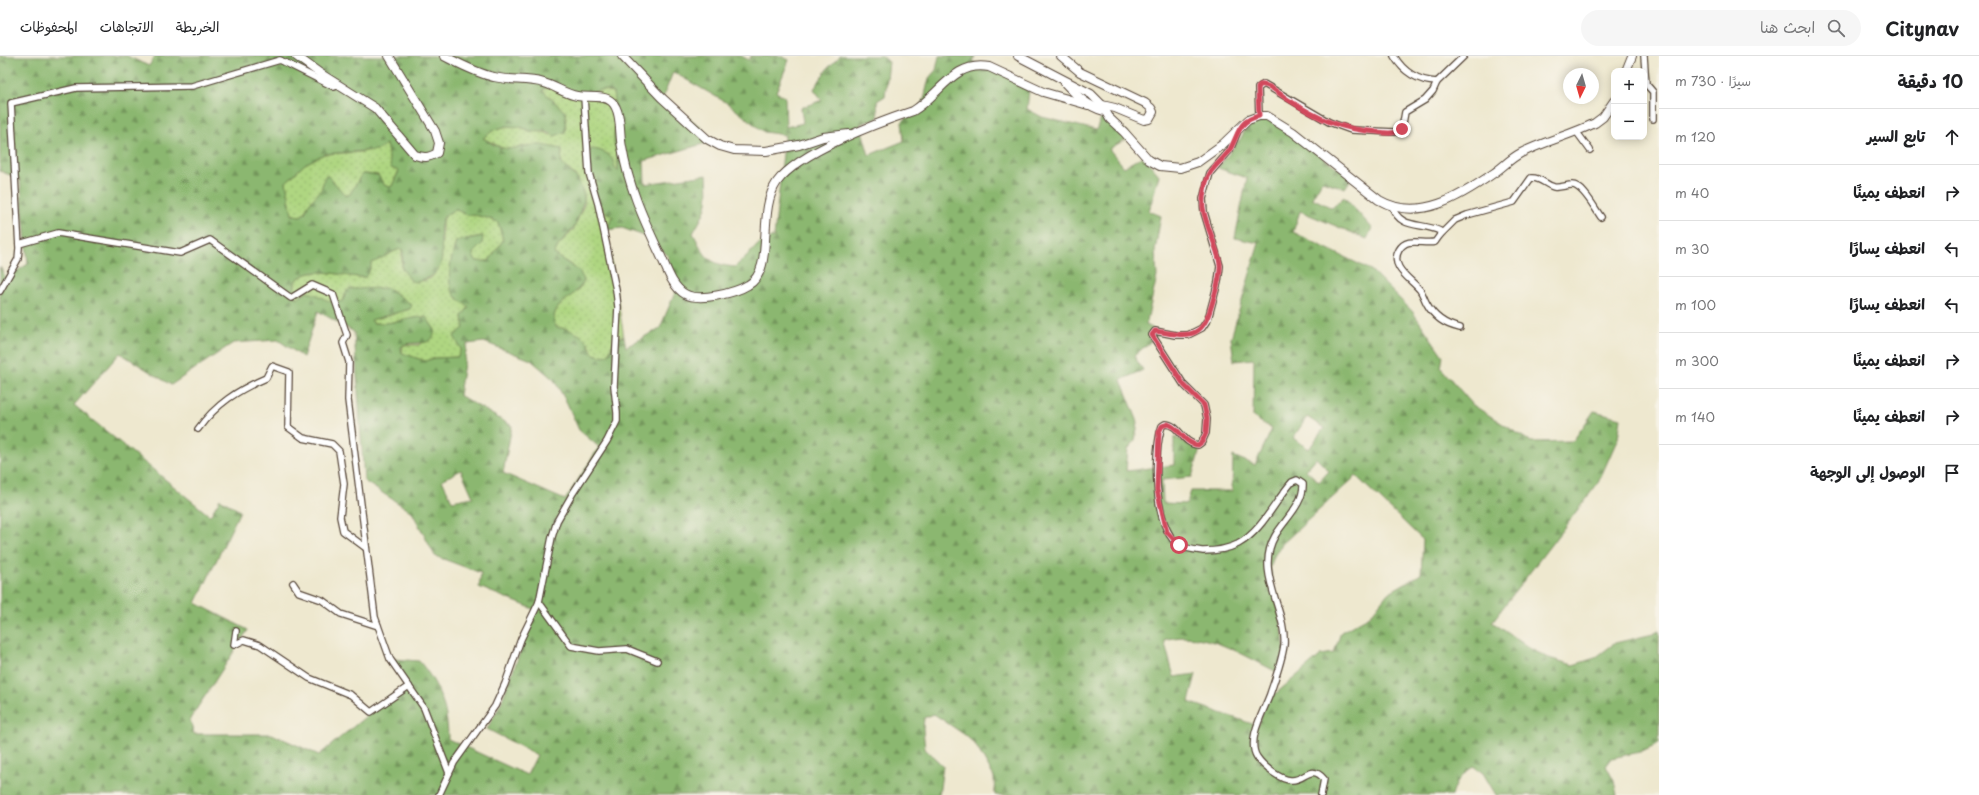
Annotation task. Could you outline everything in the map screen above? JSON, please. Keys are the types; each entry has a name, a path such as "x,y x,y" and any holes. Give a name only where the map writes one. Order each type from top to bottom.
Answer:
{"street":[{"path":"296,56 321,74 376,108 415,155 424,158 437,153 439,143 435,131 389,56"},
{"path":"444,56 478,73 493,77 542,82 573,95 608,100 616,108 623,153 638,205 675,285 687,295 698,298 744,287 756,280 762,267 768,200 777,182 792,167 818,151 854,133 913,111 922,106 957,72 972,66 989,67 1043,92 1088,105 1122,110 1144,120 1149,119 1153,112 1145,103 1080,72 1061,56"},
{"path":"622,56 661,97 707,139 720,146 734,150 766,151 799,145 823,137 854,133"},
{"path":"1018,56 1091,94 1103,108 1106,116 1124,132 1149,160 1160,166 1180,168 1198,162 1223,144 1248,120 1259,116 1272,118 1293,132 1379,200 1392,206 1416,210 1428,208 1449,200 1485,179 1520,154 1595,124 1606,113 1612,104"},
{"path":"1394,56 1408,73 1419,79 1437,82"},
{"path":"1259,116 1258,88 1264,84 1329,122 1352,130 1395,132 1402,129 1405,112 1425,100 1433,91 1437,82 1464,56"},
{"path":"1627,68 1632,56"},
{"path":"1644,56 1646,84 1653,92 1653,119"},
{"path":"0,292 18,260 19,244 11,103 76,88 192,86 280,60 334,87 339,85"},
{"path":"1063,80 1080,99 1088,105"},
{"path":"441,794 454,763 495,706 505,684 521,639 539,602 552,536 557,521 573,493 607,441 613,430 617,413 614,386 618,307 616,290 598,204 589,173 584,97"},
{"path":"1238,129 1230,150 1210,173 1203,199 1204,212 1220,266 1218,282 1208,319 1202,328 1193,333 1175,335 1155,331 1152,335 1184,385 1204,405 1207,419 1205,437 1198,445 1188,443 1173,426 1165,424 1162,426 1158,442 1157,490 1167,532 1179,545 1208,551 1234,546 1241,542 1255,530 1292,482 1297,480 1304,484 1304,489 1299,501 1274,537 1270,549 1269,576 1282,626 1284,646 1270,695 1257,723 1254,749 1262,764 1287,780 1293,780 1312,772 1319,774 1324,779 1321,795"},
{"path":"1576,132 1590,150"},
{"path":"1460,328 1451,326 1437,317 1420,290 1398,266 1399,250 1406,244 1414,241 1435,242 1440,235 1456,220 1467,215 1514,202 1531,178 1539,178 1555,187 1573,185 1578,187 1600,217"},
{"path":"1392,206 1398,218 1421,227 1432,227 1440,231 1440,235"},
{"path":"19,244 58,233 180,253 210,240 291,298 312,285 333,294 347,334 343,343 349,362 348,400 375,617 390,659 424,708 449,774"},
{"path":"198,429 209,413 241,389 266,378 272,366 289,372 288,427 303,438 332,444 339,451 344,484 340,517 343,531 366,548"},
{"path":"293,583 299,592 322,600 341,614 378,626"},
{"path":"539,602 571,646 599,651 628,649 657,661"},
{"path":"236,630 234,646 244,640 260,645 309,678 351,695 371,712 409,686"}],"green space":[{"path":"0,56 127,56 149,66 155,56 741,56 749,60 751,56 780,56 789,60 776,92 785,97 786,127 803,123 801,108 822,100 814,89 827,69 840,56 882,56 889,62 885,96 877,101 878,118 860,124 869,155 904,141 902,122 923,103 929,78 936,70 939,56 975,56 973,62 1005,74 1029,91 1027,109 1042,117 1096,130 1104,112 1131,136 1109,149 1124,167 1143,156 1159,175 1149,211 1161,216 1155,251 1157,276 1146,325 1161,332 1134,356 1143,370 1121,380 1138,422 1135,441 1128,449 1126,471 1174,465 1174,437 1200,449 1192,477 1162,480 1163,503 1187,504 1191,491 1232,491 1233,456 1255,465 1272,429 1253,417 1254,359 1234,361 1231,338 1259,243 1235,238 1247,178 1218,168 1241,138 1247,126 1250,123 1267,118 1352,178 1345,188 1322,181 1312,198 1332,208 1344,197 1372,228 1367,239 1300,211 1293,232 1371,270 1412,311 1443,356 1441,368 1473,405 1531,442 1573,441 1594,411 1621,418 1618,438 1598,483 1492,622 1531,649 1549,658 1573,665 1595,658 1615,643 1653,634 1659,631 1659,743 1640,752 1612,758 1606,766 1614,781 1617,795 1496,795 1483,773 1473,766 1457,782 1452,795 995,795 994,777 975,744 965,735 934,714 924,718 923,729 925,749 943,766 939,795 0,795 0,267 6,278 28,264 20,179 0,171","holes":["673,72 727,103 764,132 785,135 774,237 764,239 735,267 718,264 708,258 693,233 705,211 708,193 707,175 645,184 644,161 710,142 700,126 662,100","550,85 580,94 588,94 600,90 613,93 616,115 614,143 618,159 618,171 615,169 613,160 608,154 591,149 589,152 592,182 596,197 604,210 613,217 606,230 622,228 650,238 667,255 677,288 660,328 626,347 624,337 617,337 608,355 601,356 593,354 587,341 580,335 567,329 556,327 554,320 557,309 575,292 584,280 579,271 554,254 558,246 575,226 584,200 584,195 578,179 561,163 562,149 537,145 508,149 497,146 483,138 494,130 507,126 521,127 530,131 546,131 555,136 565,132 566,113 542,90","386,144 391,168 399,171 392,186 389,187 384,185 378,175 362,174 350,194 346,196 328,176 325,176 321,190 308,205 305,213 301,216 292,215 286,182 305,164 324,154 378,150","456,210 467,215 480,216 498,222 503,240 489,261 480,261 474,259 473,257 473,253 482,244 483,236 456,241 452,255 449,278 450,285 457,298 469,307 462,316 464,328 454,336 461,349 458,357 435,358 425,361 402,353 401,348 403,345 427,342 434,336 435,330 426,317 387,323 373,323 371,320 410,309 412,305 388,288 349,289 346,292 343,301 338,302 329,301 307,292 300,297 294,297 295,281 303,276 319,272 365,277 368,274 372,263 402,249 402,268 411,281 417,282 426,279 434,274 439,268 442,253 442,221 449,213","318,311 354,332 364,481 412,512 435,556 481,573 479,587 536,610 501,703 487,729 537,755 527,775 448,739 448,728 441,697 432,679 419,661 393,659 405,688 393,694 319,755 272,734 194,734 190,719 248,630 196,603 240,511 220,499 210,516 74,405 120,353 171,385 233,343 278,340 303,357","484,342 531,360 554,380 567,403 579,430 599,447 565,500 503,473 512,426 459,395 467,344","1307,417 1324,428 1309,449 1293,438","1316,458 1329,471 1319,482 1306,470","461,470 473,497 452,501 442,480","1356,476 1423,540 1421,574 1388,593 1370,616 1341,632 1334,653 1321,655 1267,701 1258,726 1189,702 1196,674 1174,677 1164,640 1179,637 1209,641 1238,652 1279,673 1285,651 1270,568 1274,556 1282,544"]},
{"path":"550,85 585,93 602,90 609,91 613,93 615,102 614,138 618,159 618,171 615,169 608,154 596,150 610,214 613,217 606,230 624,337 621,336 615,339 608,355 601,356 593,354 589,344 573,332 556,327 554,320 557,309 575,292 584,280 574,267 554,254 558,246 573,230 584,205 584,195 579,182 575,175 561,163 562,149 534,145 521,149 506,150 483,138 495,129 511,126 521,127 529,131 547,133 550,135 565,132 566,113 542,90"},
{"path":"386,144 391,167 399,170 392,186 389,187 384,185 378,175 362,174 354,190 346,196 328,176 322,190 309,204 305,213 301,216 292,215 286,182 305,164 324,154 363,152"},
{"path":"454,210 498,222 504,240 489,261 476,260 473,257 473,253 478,248 482,236 456,241 450,269 450,283 456,298 469,307 462,316 464,328 457,334 461,349 458,357 435,358 425,361 402,353 403,345 419,345 435,330 426,317 387,323 373,323 371,320 410,309 403,300 391,290 354,289 343,301 335,303 303,293 300,297 294,297 295,281 303,276 319,272 365,277 368,274 372,262 402,249 402,268 423,281 431,278 438,269 442,240 442,222 446,215"}],"route":[{"path":"1179,545 1167,532 1162,518 1157,490 1159,432 1162,426 1168,424 1173,426 1188,443 1198,445 1205,437 1207,419 1204,405 1184,385 1153,338 1152,333 1155,331 1175,335 1188,335 1202,328 1208,319 1220,269 1202,204 1210,173 1230,150 1238,129 1248,120 1259,116 1258,88 1260,85 1264,84 1329,122 1352,130 1395,132 1402,129"}]}
